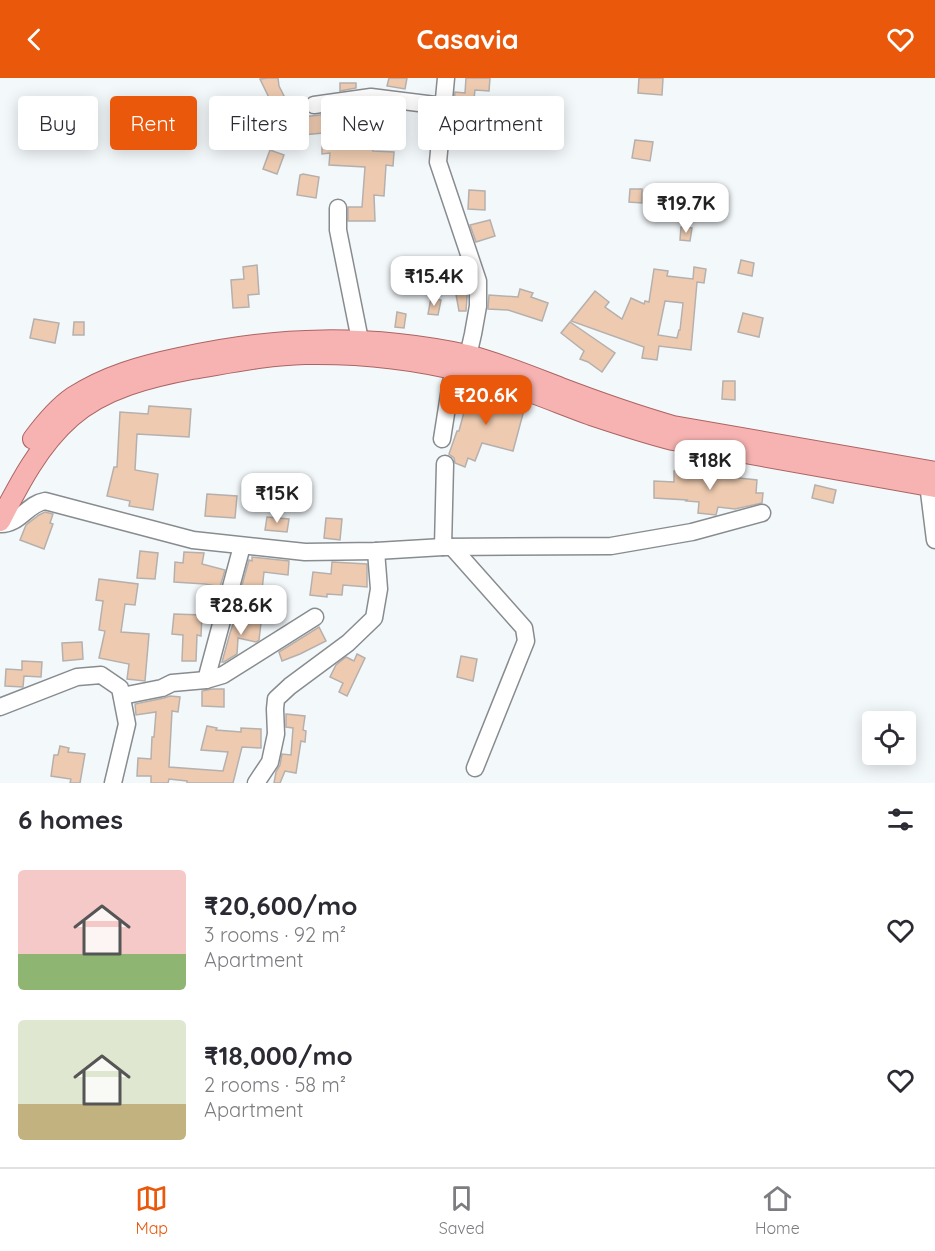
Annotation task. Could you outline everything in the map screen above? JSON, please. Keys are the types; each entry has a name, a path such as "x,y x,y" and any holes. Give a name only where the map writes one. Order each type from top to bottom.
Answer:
{"main road":[{"path":"0,493 22,455 54,413 72,398 97,383 124,371 168,360 232,347 278,341 360,340 404,345 463,363 510,385 632,429 673,440 931,479"},
{"path":"0,522 35,458 72,416 114,391 147,379 212,366 305,354 463,363"}],"street":[{"path":"444,96 446,78"},
{"path":"314,105 371,97 418,103"},
{"path":"439,150 438,162 478,281 478,306 473,334 463,363 452,382 442,439"},
{"path":"338,208 338,230 360,340"},
{"path":"445,464 447,547 524,628 526,641 475,768"},
{"path":"931,479 935,540"},
{"path":"0,522 7,524 18,519 34,505 45,501 193,540 305,552 447,547 611,546 693,532 762,513"},
{"path":"206,680 242,546"},
{"path":"256,783 270,762 276,734 276,699 348,643 374,618 379,589 376,551"},
{"path":"122,696 162,688 172,683 206,680 223,675 315,617"},
{"path":"0,707 77,677 101,675 120,688 127,724 112,783"}],"building":[{"path":"278,78 284,96 268,96 260,79"},
{"path":"389,78 407,78 405,89 387,86"},
{"path":"466,78 490,78 489,91 475,90 474,96 455,96 455,92 465,93"},
{"path":"639,78 663,78 662,95 638,93"},
{"path":"340,83 356,83 356,88 340,91"},
{"path":"321,115 321,133 309,134 309,116"},
{"path":"635,140 653,142 650,161 632,158"},
{"path":"270,150 284,155 277,174 263,169"},
{"path":"322,150 394,152 393,166 386,165 384,196 374,195 375,221 348,221 348,207 362,207 365,167 329,165 330,153 322,154"},
{"path":"300,175 319,177 316,198 297,195"},
{"path":"630,189 642,189 642,203 629,202"},
{"path":"469,190 485,191 485,210 468,209"},
{"path":"701,196 718,197 716,221 699,220"},
{"path":"490,220 495,236 476,242 470,225"},
{"path":"681,227 692,228 690,241 680,240"},
{"path":"460,260 468,283 466,311 459,311 450,262"},
{"path":"741,260 754,263 752,276 738,273"},
{"path":"257,265 259,294 248,295 249,307 233,308 231,280 244,279 243,267"},
{"path":"694,267 706,269 704,283 697,282 691,350 659,346 657,360 642,358 644,347 571,321 595,291 609,302 605,307 622,319 631,298 644,304 645,301 649,302 654,269 668,271 667,276 693,279","holes":["665,301 683,303 677,338 658,335"]},
{"path":"520,289 533,293 531,297 548,303 542,321 508,310 488,309 489,295 518,297"},
{"path":"431,298 441,300 438,315 428,314"},
{"path":"397,312 406,314 404,328 395,327"},
{"path":"743,313 763,318 759,337 738,332"},
{"path":"34,319 59,323 55,343 30,338"},
{"path":"74,322 84,322 84,335 73,335"},
{"path":"570,322 615,353 602,372 580,359 584,351 561,333"},
{"path":"723,381 735,381 735,400 722,399"},
{"path":"470,389 516,400 515,407 524,410 513,451 482,443 475,461 468,458 465,467 455,463 454,458 449,454 457,431 459,431"},
{"path":"149,406 191,409 189,437 137,434 135,470 158,474 153,510 129,506 130,501 107,496 114,467 117,467 120,412 148,414"},
{"path":"674,471 721,474 721,476 757,480 756,493 763,493 762,503 735,509 718,507 716,515 698,513 699,502 654,498 654,481 674,482"},
{"path":"815,485 836,490 833,503 812,498"},
{"path":"207,494 237,496 235,518 205,516"},
{"path":"45,512 53,514 50,523 53,524 44,549 20,540 26,525"},
{"path":"267,517 289,519 287,532 265,530"},
{"path":"326,518 342,519 340,540 324,538"},
{"path":"140,551 158,553 155,579 137,578"},
{"path":"184,552 204,553 202,564 225,570 220,587 174,582 175,562 183,563"},
{"path":"252,557 289,561 288,575 264,572 261,599 239,596 249,560 252,561"},
{"path":"332,562 367,564 367,587 343,585 342,595 327,594 327,597 310,595 313,572 331,574"},
{"path":"99,579 138,584 135,605 125,604 121,632 149,634 145,681 127,679 129,664 99,658 105,631 99,630 103,601 96,600"},
{"path":"237,612 240,613 239,620 261,623 259,640 256,642 238,638 237,654 222,662 230,633"},
{"path":"174,614 202,615 201,636 197,635 196,661 182,661 183,635 172,634"},
{"path":"319,627 326,641 282,661 279,652"},
{"path":"82,642 83,659 63,661 62,643"},
{"path":"357,654 365,658 347,696 339,692 343,683 330,677 336,665 346,657 354,661"},
{"path":"461,656 477,659 473,681 457,677"},
{"path":"22,661 42,662 41,677 24,676 23,687 5,686 6,669 22,670"},
{"path":"224,689 224,707 202,706 202,691"},
{"path":"170,696 180,697 178,712 172,711 169,767 223,771 228,752 201,750 207,726 217,728 216,730 241,732 241,728 261,729 261,748 242,747 233,783 187,783 187,781 169,779 168,783 151,783 151,776 137,776 138,758 151,759 156,712 136,715 135,704"},
{"path":"286,714 305,716 303,730 306,731 305,742 301,741 296,773 285,771 280,783 274,783 282,754 291,755 293,728 286,727"},
{"path":"60,746 69,748 68,752 85,754 80,783 70,783 71,779 51,776 54,755 58,755"}]}
